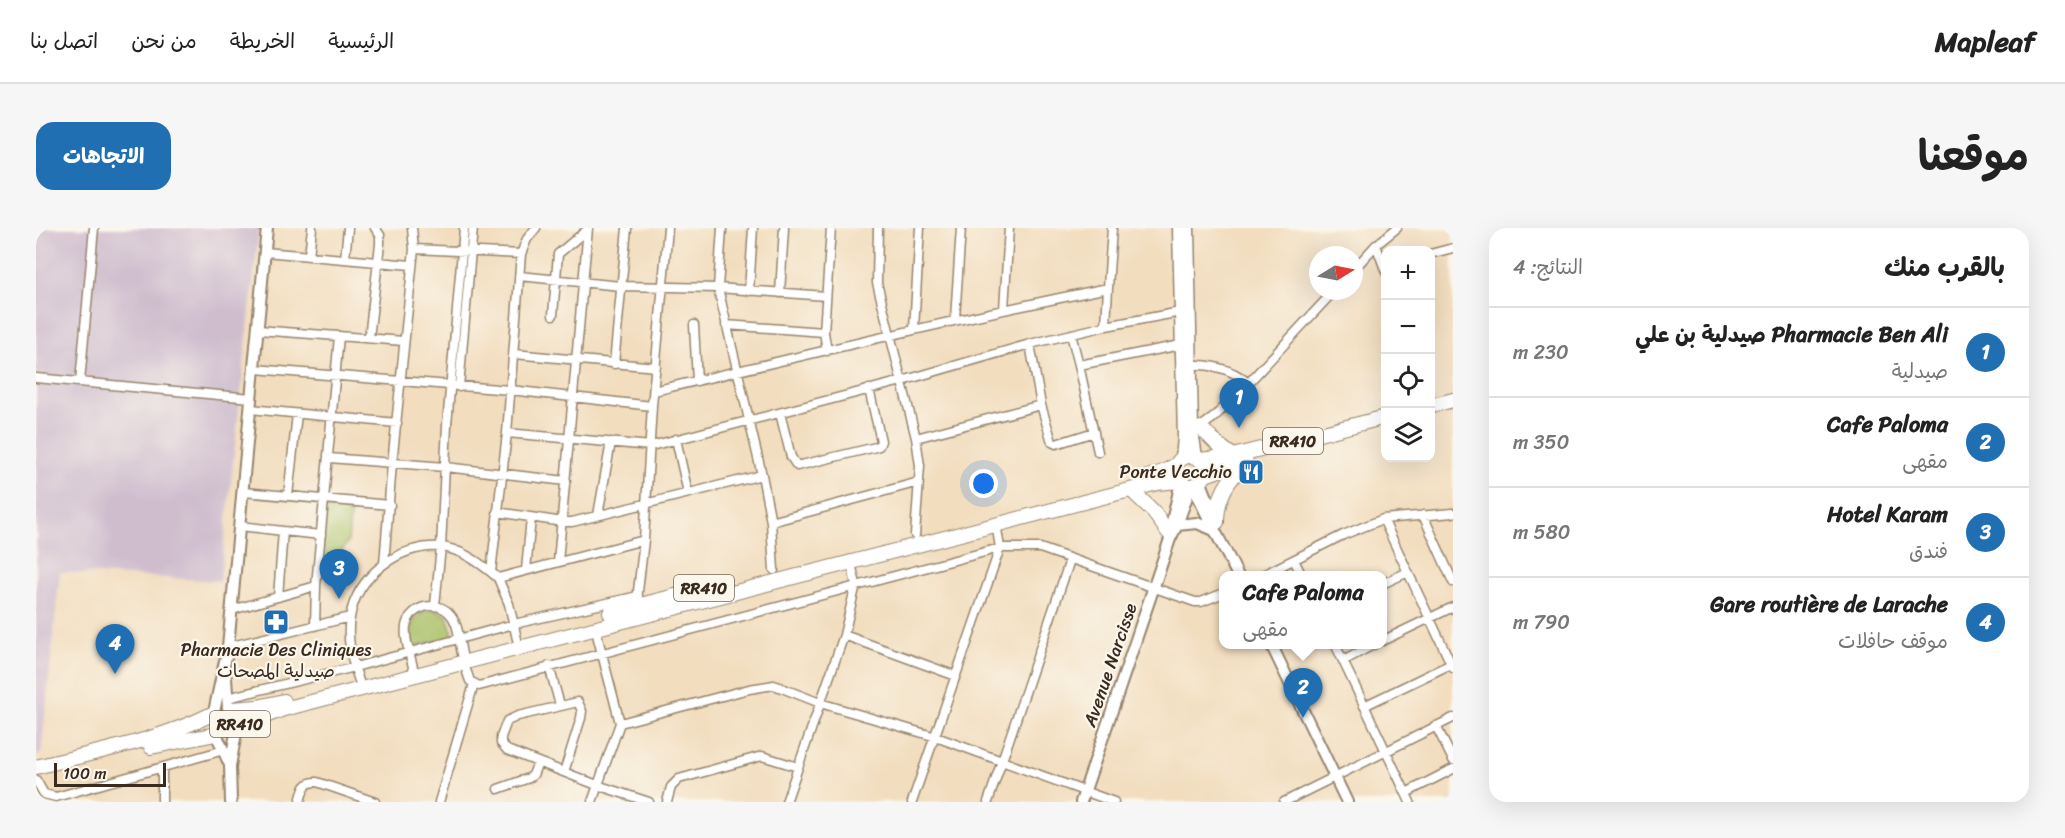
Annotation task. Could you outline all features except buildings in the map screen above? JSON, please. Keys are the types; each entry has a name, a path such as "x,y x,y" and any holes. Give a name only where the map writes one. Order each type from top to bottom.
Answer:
{"highway":[{"path":"1435,405 1453,400"},
{"path":"1435,413 1453,408"},
{"name":"RR410","path":"36,767 175,741 216,735 227,737 260,718 284,709 463,657 637,601 774,570 1149,477 1189,460 1233,456 1381,418"},
{"name":"RR410","path":"36,778 173,731 229,705 270,705 413,667 595,627 1157,483 1191,482 1226,466 1381,426"},
{"path":"1197,429 1233,456"},
{"path":"1189,460 1203,465 1191,482 1175,473 1189,460"},
{"path":"1216,527 1218,506 1223,491 1231,478 1248,460"},
{"path":"1131,490 1172,532"},
{"name":"RR410","path":"229,705 239,717 237,732"},
{"name":"RR410","path":"213,713 210,726 216,735"}],"main road":[{"path":"1179,228 1185,312 1184,438 1189,460"},
{"path":"1188,228 1185,312 1181,345 1197,429 1189,460"}],"street":[{"path":"80,382 94,228"},
{"path":"213,713 228,647 267,228"},
{"path":"309,256 312,228"},
{"path":"345,259 348,228"},
{"path":"369,338 380,235 375,228"},
{"path":"464,228 467,251"},
{"path":"435,605 441,548 445,467 455,387 467,251 473,228"},
{"path":"494,575 497,512 507,433 521,254 527,239 536,228"},
{"path":"614,364 627,228"},
{"path":"224,664 229,705 354,667 514,624 637,601 644,540 652,406 668,228"},
{"path":"722,228 718,288 762,475 771,522 774,570"},
{"path":"749,291 753,228"},
{"path":"780,293 784,228"},
{"path":"827,351 824,332 831,228"},
{"path":"878,228 877,283 920,456 915,535"},
{"path":"914,329 920,228"},
{"path":"955,319 961,228"},
{"path":"1004,309 1010,228"},
{"path":"1106,326 1112,228"},
{"path":"1363,259 1376,244 1397,228"},
{"path":"384,564 414,229"},
{"path":"554,315 558,254 588,229"},
{"path":"558,562 578,361 588,229"},
{"path":"1376,244 1381,258"},
{"path":"1435,253 1453,248"},
{"path":"414,249 521,254"},
{"path":"265,252 411,265"},
{"path":"519,276 621,286 718,288 826,296"},
{"path":"654,391 955,319 1108,288"},
{"path":"1197,429 1240,392 1325,300"},
{"path":"507,433 651,446 902,381 1030,344 1106,326 1185,312"},
{"path":"694,325 697,381"},
{"path":"726,325 824,332"},
{"path":"258,330 404,341"},
{"path":"1071,334 1098,452"},
{"path":"315,626 316,586 339,336"},
{"path":"1030,344 1041,405 1052,442 1056,444 1094,432"},
{"path":"1079,365 1181,345"},
{"path":"514,354 656,367"},
{"path":"1186,365 1222,369 1247,382"},
{"path":"255,369 510,390 652,406"},
{"path":"36,378 251,404 297,414 397,423"},
{"path":"780,413 791,457 797,466 866,450 879,446 882,441 869,389"},
{"path":"916,438 1041,405"},
{"path":"288,496 297,414"},
{"path":"676,439 688,493"},
{"path":"598,515 611,442"},
{"path":"329,458 445,467 566,481"},
{"path":"497,512 563,522 762,475"},
{"path":"771,522 919,482"},
{"path":"1191,482 1203,510 1216,527 1236,571"},
{"name":"Avenue Narcisse","path":"1082,797 1154,589 1172,532 1174,508 1191,482"},
{"path":"243,492 390,505"},
{"path":"1271,571 1343,535 1383,519 1453,513"},
{"path":"1423,515 1453,582"},
{"path":"526,570 531,518"},
{"path":"1364,706 1452,666 1383,519"},
{"path":"912,802 1000,548 996,523"},
{"path":"1172,532 1201,524 1216,527"},
{"path":"240,526 321,535"},
{"path":"278,597 283,531"},
{"path":"494,575 526,570 644,540"},
{"path":"359,681 350,649 350,617 356,596 368,579 384,564 399,555 412,551 441,548 471,558 494,575 509,604 517,639"},
{"path":"413,667 406,635 408,620 421,608 435,605 451,615 455,622 468,677 479,686 856,584 1000,548 1040,548 1195,602 1219,595"},
{"path":"786,802 844,635 856,584 850,560"},
{"path":"988,802 1070,560"},
{"path":"1294,560 1300,571"},
{"path":"1387,582 1408,572"},
{"path":"232,610 316,586"},
{"path":"1387,639 1453,607"},
{"path":"228,647 350,617"},
{"path":"592,802 620,723 595,627"},
{"path":"844,635 956,676"},
{"path":"1273,649 1347,802"},
{"path":"1337,649 1410,802"},
{"path":"1343,661 1367,649"},
{"path":"549,666 560,705"},
{"path":"439,802 474,684"},
{"path":"620,723 766,685 774,685 820,703 936,737 1002,761 1082,797 1114,802"},
{"path":"564,772 581,718 582,711 578,702 510,719 501,737 502,747 538,762 597,785 648,802"},
{"path":"1284,802 1453,718"},
{"path":"1436,726 1453,760"},
{"path":"231,802 230,766 237,732"},
{"path":"216,735 230,766"},
{"path":"36,778 41,792 52,800 224,750"},
{"path":"667,802 673,784 679,779 750,759 766,757 798,767"},
{"path":"498,789 529,778 538,762"},
{"path":"162,768 162,802"},
{"path":"1406,792 1453,769"},
{"path":"300,802 306,784 317,782 375,802"}],"shaded area":[{"path":"36,228 259,228 220,581 60,572 41,755 36,755"}],"green space":[{"path":"326,501 351,504 348,542 324,575 320,574"},
{"path":"434,609 447,616 454,637 412,647 410,633 413,622 416,617"}],"place":[{"name":"Pharmacie Ben Ali صيدلية بن علي","path":"1239,428"},
{"name":"Ponte Vecchio","path":"1251,472"},
{"name":"Hotel Karam","path":"339,599"},
{"name":"Pharmacie Des Cliniques صيدلية المصحات","path":"276,622"},
{"name":"Gare routière de Larache","path":"115,674"},
{"name":"Cafe Paloma","path":"1303,718"}]}
